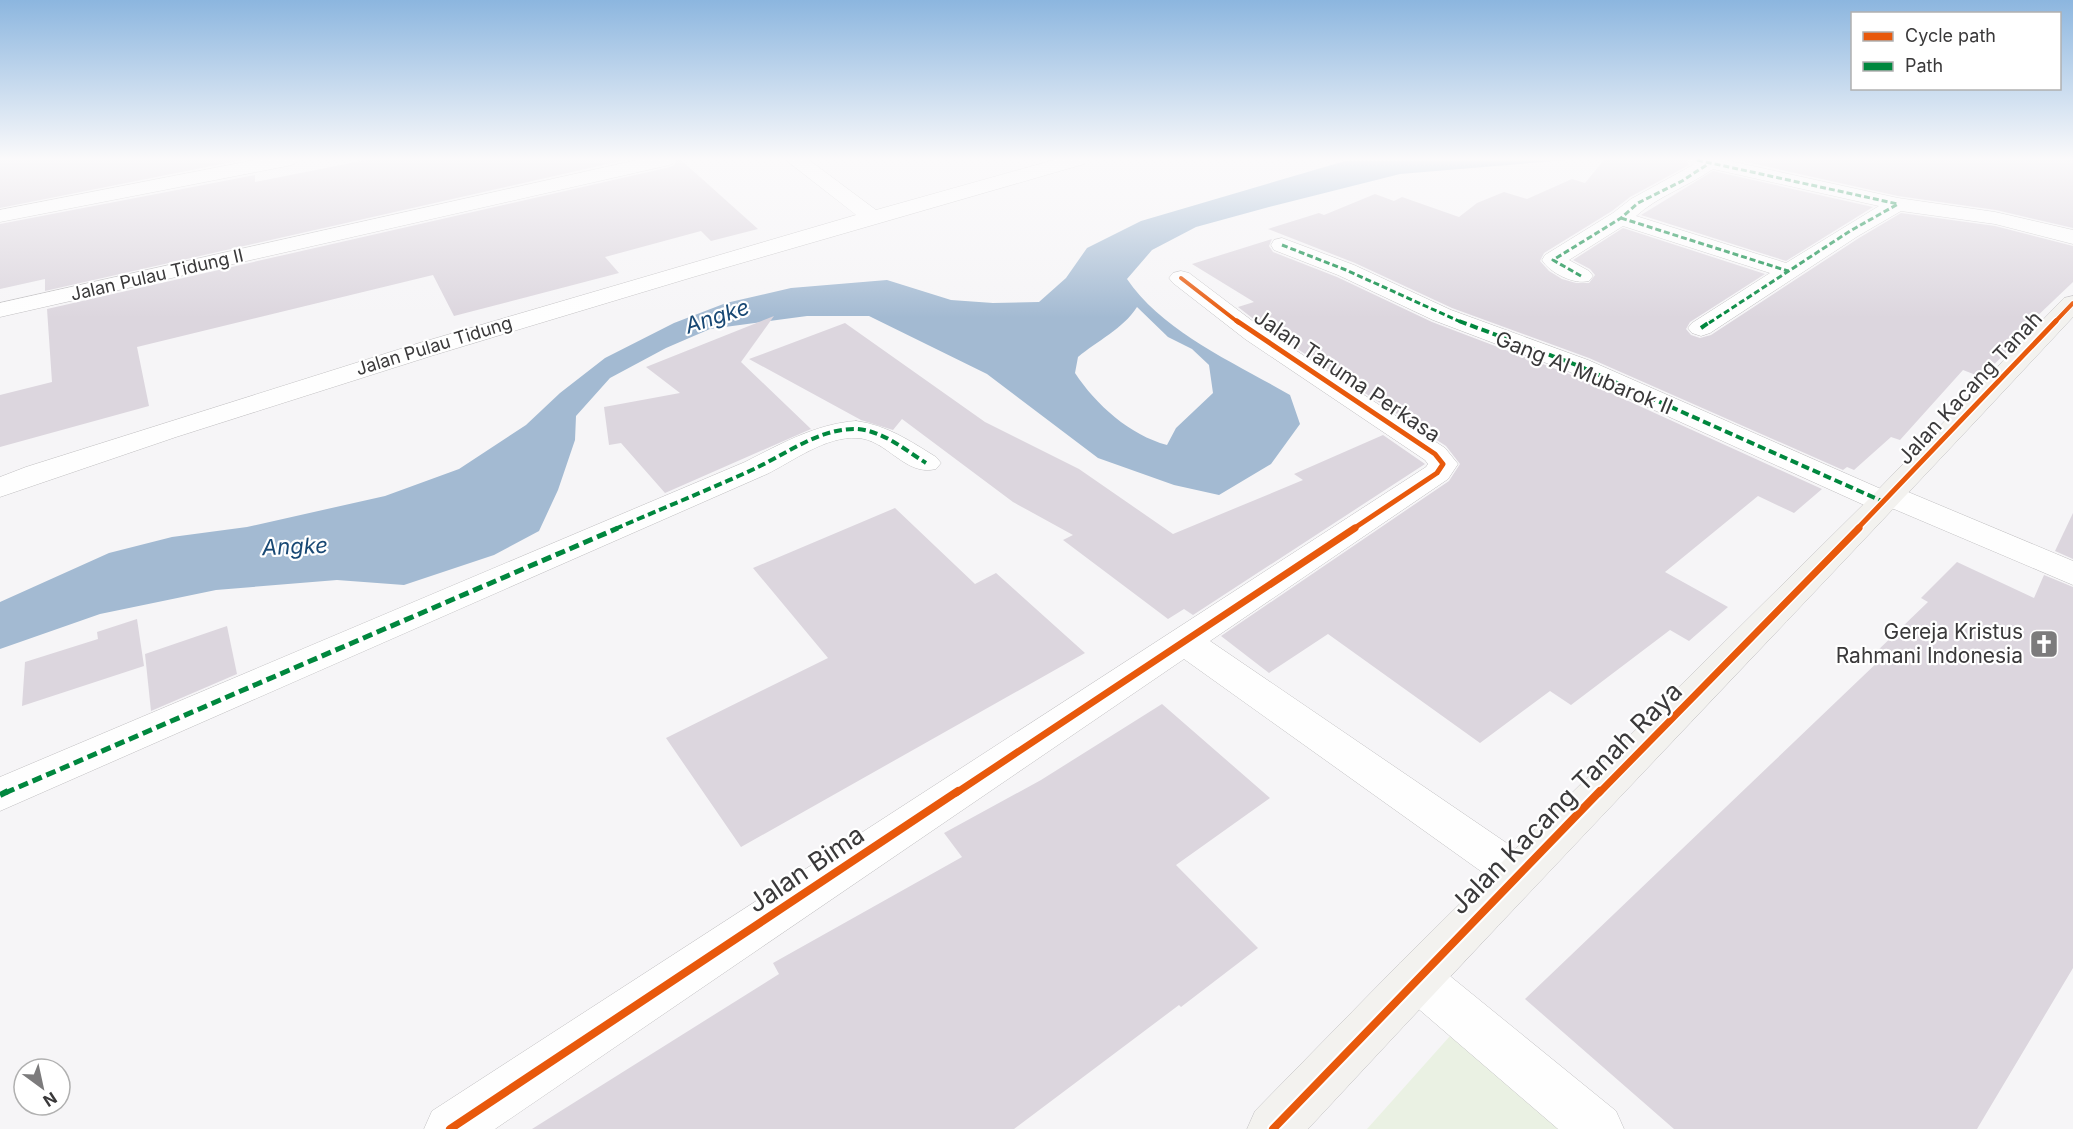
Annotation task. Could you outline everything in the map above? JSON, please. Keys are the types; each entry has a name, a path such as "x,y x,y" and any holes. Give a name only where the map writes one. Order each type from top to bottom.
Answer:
{"street":[{"path":"0,216 17,213"},
{"name":"Jalan Pulau Tidung II","path":"0,310 431,213"},
{"path":"866,213 872,217"},
{"name":"Jalan Pulau Tidung","path":"0,489 37,473 350,371 615,291 888,213"},
{"path":"1581,276 1553,260 1627,213"},
{"path":"1701,328 1850,231 1883,213"},
{"path":"1958,213 1995,218 2073,237"},
{"path":"1621,218 1788,271"},
{"name":"Gang Al Mubarok II","path":"1282,245 1346,270 1442,315 1579,366 1887,499 2073,573"},
{"name":"Jalan Taruma Perkasa","path":"1181,278 1254,334 1425,448 1443,464 1437,473 1184,641"},
{"name":"Jalan Kacang Tanah","path":"1887,499 2073,303"},
{"path":"0,795 756,468 813,440 846,428 870,431 926,463"},
{"name":"Jalan Kacang Tanah Raya","path":"1273,1129 1518,874 1887,499"},
{"path":"1184,641 1518,874"},
{"name":"Jalan Bima","path":"450,1129 1184,641"},
{"path":"1417,978 1598,1129"}],"shaded area":[{"path":"1450,1036 1561,1129 1367,1129"}],"water":[{"name":"Angke","path":"1169,213 1248,213 1196,227 1152,250 1127,279 1142,298 1180,331 1290,395 1300,424 1271,464 1219,495 1174,485 1098,458 987,374 869,316 807,316 710,329 666,348 610,378 576,416 575,440 558,490 539,531 494,555 404,585 337,580 216,590 100,614 0,649 0,602 109,553 172,537 247,527 385,496 459,469 526,425 560,393 605,358 674,323 726,303 791,288 887,280 951,300 993,303 1039,302 1066,278 1087,248 1141,221","holes":["1137,307 1168,337 1192,349 1209,365 1213,393 1176,428 1167,445 1140,434 1115,417 1093,396 1075,373 1078,357 1125,322"]}],"building":[{"path":"59,213 392,213 45,291 45,279 0,289 0,224"},
{"path":"470,213 740,213 758,229 711,241 701,231 605,257 619,273 454,316 433,275 137,347 149,406 0,447 0,395 52,382 47,309"},
{"path":"1319,213 1324,215 1330,213 1447,213 1459,217 1465,213 1609,213 1544,253 1540,261 1549,271 1562,279 1576,283 1589,283 1595,275 1590,269 1573,260 1623,228 1765,274 1690,322 1686,329 1691,335 1700,338 1711,335 1901,213 1995,226 2073,246 2073,282 2009,343 2014,345 1981,377 1963,370 1900,440 1891,437 1854,470 1847,467 1843,470 1589,358 1452,308 1355,263 1268,229"},
{"path":"1645,213 1864,213 1786,261 1641,215"},
{"path":"2007,213 2073,213 2073,228"},
{"path":"1272,239 1269,246 1273,252 1337,277 1432,322 1569,374 1822,489 1794,513 1758,496 1665,572 1728,607 1689,641 1670,630 1571,705 1550,691 1480,743 1328,634 1269,673 1221,636 1449,481 1460,464 1446,446 1264,327 1238,307 1254,302 1192,264"},
{"path":"774,316 741,362 811,429 665,493 621,443 609,445 604,407 680,393 646,367"},
{"path":"845,323 985,422 1079,469 1173,534 1303,480 1294,474 1383,435 1425,464 1193,615 1184,609 1168,619 1063,540 1073,535 1013,502 902,419 893,430 861,420 749,359"},
{"path":"895,508 975,584 996,573 1085,653 741,847 666,738 828,658 753,568"},
{"path":"2073,513 2073,559 2055,551"},
{"path":"1957,562 2034,598 2044,575 2073,587 2073,968 1977,1129 1674,1129 1525,999 1883,657 1875,653 1928,602 1921,598"},
{"path":"137,619 144,666 22,706 25,662 98,639 97,632"},
{"path":"227,626 237,674 151,711 145,654"},
{"path":"1162,704 1270,798 1176,865 1258,948 1014,1129 532,1129 779,974 773,963 962,857 944,833 1041,780"}],"marked path":[{"path":"1581,276 1553,260 1627,213"},
{"path":"1701,328 1850,231 1883,213"},
{"path":"1621,218 1788,271"},
{"path":"1282,245 1346,270 1442,315 1579,366 1884,502"},
{"path":"0,795 756,468 826,434 856,429 876,433 926,463"}],"cycle path":[{"path":"450,1129 1437,473 1443,464 1435,454 1254,334 1181,278"},
{"path":"1273,1129 1417,978 1884,502 2073,303"}],"place":[{"name":"Gereja Kristus Rahmani Indonesia","path":"2044,644"}]}
